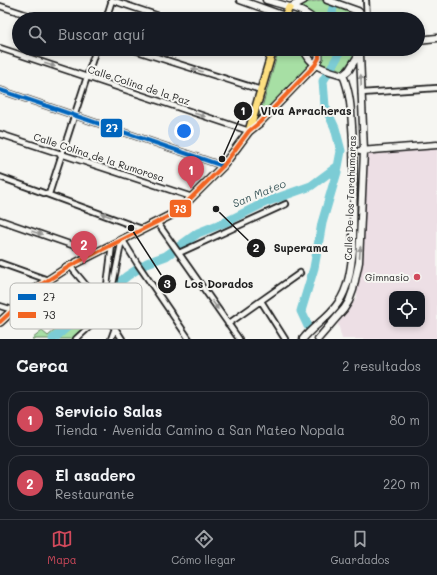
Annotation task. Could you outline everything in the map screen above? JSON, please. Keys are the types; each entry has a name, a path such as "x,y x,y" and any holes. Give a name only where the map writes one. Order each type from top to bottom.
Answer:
{"main road":[{"path":"240,0 270,12"},
{"path":"266,0 300,12"},
{"path":"286,12 288,8 304,0"},
{"path":"327,0 359,12"},
{"path":"425,39 437,38"},
{"path":"249,131 271,56"},
{"path":"307,56 318,67 343,75"},
{"path":"44,283 70,266 171,215 192,197 223,166 249,131 318,67 319,56"},
{"name":"Calle De los Tarahumaras","path":"303,339 338,304 348,283 353,249 354,152 350,98 348,85 343,75 349,70 358,56"},
{"name":"Calle De los Tarahumaras","path":"318,339 344,309 353,290 360,250 364,151 361,56"},
{"path":"354,152 437,145"},
{"path":"0,322 10,313"}],"street":[{"path":"108,12 112,0 147,12"},
{"path":"366,0 367,12"},
{"path":"0,6 18,12"},
{"name":"Calle Colina de la Paz","path":"0,48 12,52"},
{"name":"Calle Colina de la Paz","path":"24,56 249,131"},
{"path":"49,194 94,56"},
{"path":"153,56 261,90"},
{"path":"361,93 437,88"},
{"path":"0,90 223,166"},
{"name":"Calle Colina de la Rumorosa","path":"0,134 192,197"},
{"path":"0,176 142,229"},
{"path":"178,251 286,204"},
{"path":"0,220 95,254"},
{"path":"157,222 239,339"},
{"path":"122,239 189,339"},
{"path":"113,283 122,239"},
{"path":"107,283 112,245"},
{"path":"0,263 48,280"},
{"path":"70,266 84,283"},
{"path":"228,324 300,273"},
{"path":"261,301 285,339"},
{"path":"0,306 10,309"},
{"path":"76,339 87,329"},
{"path":"111,339 115,329"},
{"path":"116,329 122,339"}],"shaded area":[{"path":"437,147 437,339 342,339 338,324 357,297 364,151"}],"green space":[{"path":"321,0 354,12 295,12 292,8 300,4"},
{"path":"277,56 304,56 310,66 258,121"},
{"path":"314,56 353,56 343,70 323,64"},
{"path":"56,329 87,329 77,339 32,339 42,331 48,336"}],"waterway":[{"path":"332,12 336,0"},
{"path":"308,326 301,311 314,268 322,223 337,172 341,151 335,128 325,106 323,81 338,56"},
{"name":"San Mateo","path":"119,283 147,263 166,256 198,233 228,221 266,202 311,186 338,166"},
{"name":"San Mateo","path":"53,339 65,329"}],"transit line":[{"name":"73","path":"44,283 70,266 179,210 223,166 249,131 259,123 315,65 319,56"},
{"name":"27","path":"0,90 223,166"},
{"name":"73","path":"0,322 10,313"}],"place":[{"name":"Viva Arracheras","path":"222,159"},
{"name":"Servicio Salas","path":"191,189"},
{"name":"Superama","path":"216,209"},
{"name":"Los Dorados","path":"131,228"},
{"name":"El asadero","path":"84,264"},
{"name":"Gimnasio","path":"417,277"}]}
